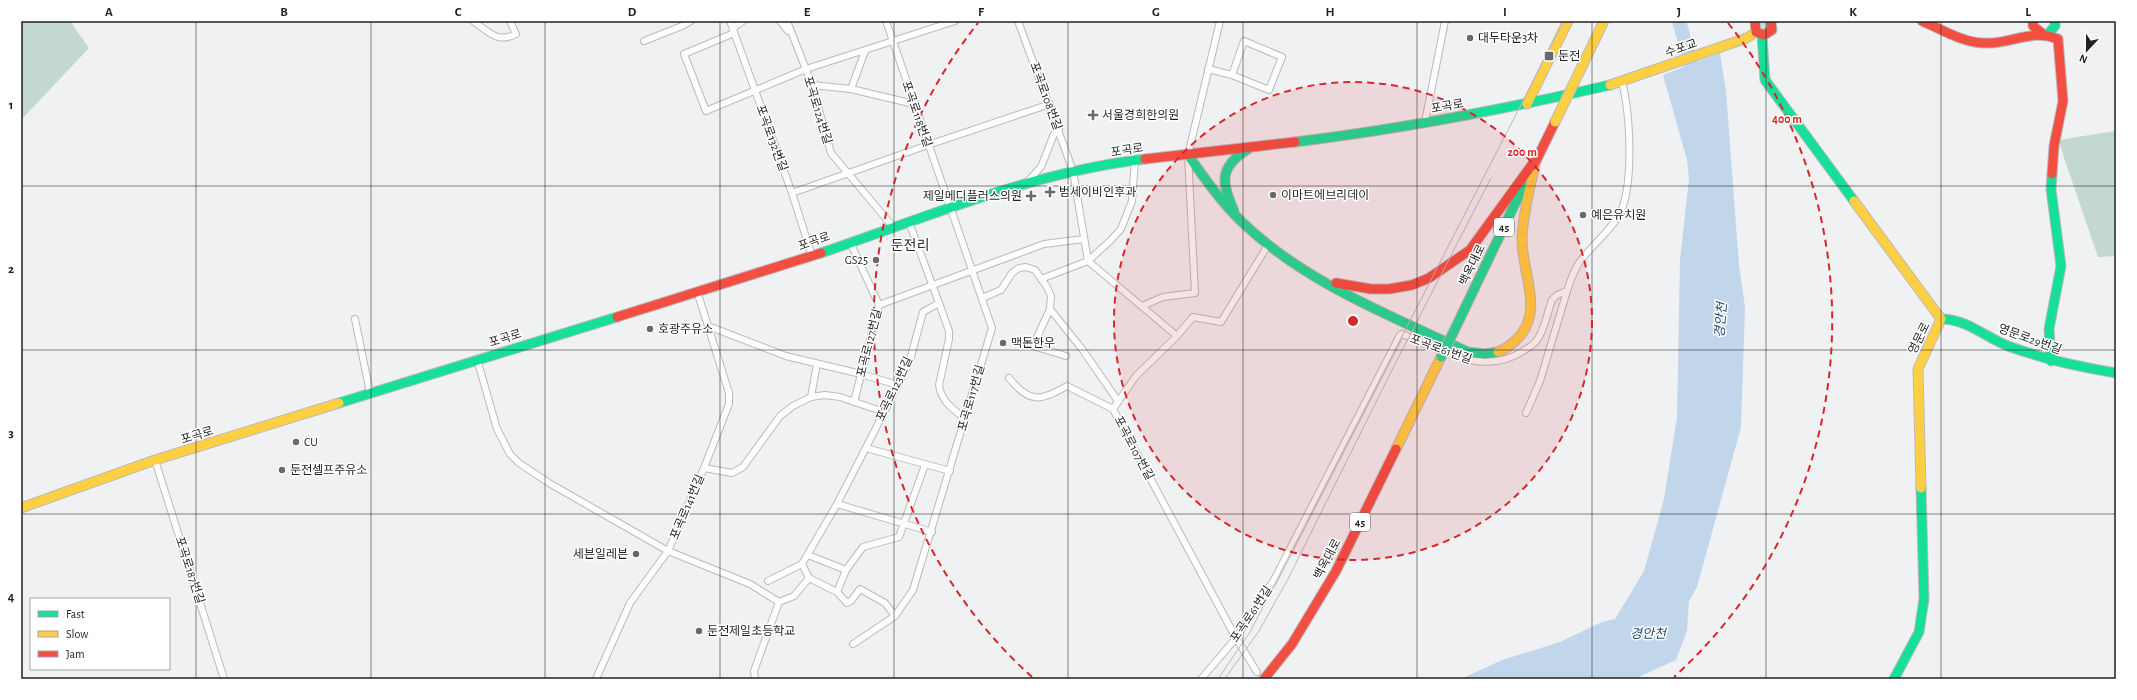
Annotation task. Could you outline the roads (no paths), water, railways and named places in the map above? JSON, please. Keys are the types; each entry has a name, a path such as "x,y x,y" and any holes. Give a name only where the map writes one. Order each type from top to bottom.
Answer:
{"street":[{"path":"472,21 498,38 506,39 516,34 510,21"},
{"path":"644,40 682,26 690,21"},
{"name":"포곡로132번길","path":"730,21 792,193 812,256"},
{"path":"743,21 733,31 684,54 706,111 806,69 955,21"},
{"path":"780,21 792,35"},
{"name":"포곡로124번길","path":"787,21 812,85 832,153 894,228"},
{"name":"포곡로118번길","path":"886,21 949,208"},
{"name":"포곡로108번길","path":"1018,21 1050,104 1073,171"},
{"path":"1142,306 1163,297 1195,294 1188,155 1220,21"},
{"path":"1425,122 1445,21"},
{"path":"1527,104 1568,21"},
{"name":"백옥대로","path":"1264,679 1292,644 1336,571 1604,21"},
{"name":"영문로","path":"1755,21 1754,26 1759,33 1765,80 1941,319 1918,368 1924,599 1919,632 1894,679"},
{"path":"1759,33 1767,34 1772,30 1771,21"},
{"path":"1922,21 1949,33 1982,43 2006,42 2035,32 2058,39 2063,101 2054,146 2051,189 2061,266 2049,329 2051,361"},
{"path":"2033,21 2033,26 2045,34"},
{"path":"2045,34 2055,26 2055,21"},
{"name":"수포교","path":"1634,77 1759,33"},
{"path":"1208,69 1232,75 1269,90 1282,57 1244,41 1232,75"},
{"path":"851,89 865,51"},
{"name":"포곡로","path":"21,508 155,460 812,256 1026,183 1073,171 1135,160 1343,136 1425,122 1527,104 1622,82 1634,77"},
{"path":"1526,413 1540,381 1574,271 1579,263 1612,225 1622,210 1625,200 1629,151 1627,102 1622,82"},
{"path":"812,85 851,89 914,104"},
{"path":"792,193 1050,104"},
{"path":"1026,183 1041,167 1054,134 1059,129"},
{"path":"1236,216 1226,194 1223,181 1224,175 1233,157 1252,146"},
{"path":"1188,155 1213,190 1236,216 1268,245 1315,277 1468,352 1482,355 1493,354 1506,349 1518,340 1527,329 1532,317 1533,305 1523,258 1521,239 1536,158"},
{"path":"1315,277 1347,286 1371,289 1389,289 1412,285 1429,278 1470,250 1536,158"},
{"path":"1041,279 1088,261 1121,229 1132,202 1135,160"},
{"path":"1073,171 1088,261 1177,336"},
{"name":"포곡로117번길","path":"895,616 913,590 932,532 992,328 949,208"},
{"path":"910,222 934,285 949,331 949,339 939,385 940,392 948,404 965,419"},
{"path":"879,305 973,272 1044,244 1084,238"},
{"name":"포곡로127번길","path":"850,242 879,305 854,402"},
{"name":"포곡로107번길","path":"1257,672 1236,638 1113,409 1146,365 1177,336 1193,317 1221,322 1268,245"},
{"path":"982,298 1001,290 1012,273 1019,268 1026,266 1035,270 1051,296 1050,309 1033,346 1066,356"},
{"name":"포곡로141번길","path":"697,291 729,393 729,404 704,468 668,551 750,584 779,602"},
{"name":"포곡로61번길","path":"1201,679 1236,638 1252,616 1291,550 1400,335 1402,334 1470,361 1484,363 1506,360 1518,354 1537,340 1552,300 1557,295 1567,291"},
{"name":"포곡로123번길","path":"802,564 837,504 898,385 910,360 923,312 939,303"},
{"path":"1050,309 1082,349 1118,401"},
{"name":"영문로29번길","path":"1941,319 1955,318 1963,320 1983,335 2051,361 2089,370 2116,373"},
{"path":"356,320 370,393"},
{"path":"708,326 786,356 861,374 898,385"},
{"path":"477,359 500,436 510,454 519,464 549,483 668,551 630,602 596,679"},
{"path":"811,397 817,364"},
{"path":"1009,378 1020,391 1028,396 1038,398 1046,397 1067,386 1113,409"},
{"path":"704,468 732,473 743,467 780,416 793,406 811,397 825,395 854,402 884,412"},
{"path":"866,448 950,471"},
{"name":"포곡로187번길","path":"155,460 224,679"},
{"path":"837,592 846,570 863,547 899,537 905,525 926,465"},
{"path":"837,504 932,532"},
{"path":"808,555 846,570"},
{"path":"768,581 802,564 809,578 837,592 847,603 851,601 860,589 866,590 886,603 895,616 853,644"},
{"path":"755,679 754,670 779,602 794,596 809,578"}],"water":[{"name":"경안천","path":"1720,53 1726,91 1739,265 1745,307 1741,427 1697,587 1689,601 1687,631 1676,660 1634,679 1461,679 1502,660 1560,642 1602,622 1615,619 1644,571 1664,499 1677,417 1680,260 1689,179 1687,160 1663,75"}],"waterway":[{"name":"경안천","path":"1679,21 1696,82"}],"tram line":[{"path":"1218,679 1250,632 1564,21"},
{"path":"1226,677 1259,631 1288,579 1393,368 1491,178"}],"place":[{"name":"대두타운3차","path":"1470,38"},
{"name":"둔전","path":"1549,56"},
{"name":"서울경희한의원","path":"1093,115"},
{"name":"범세이비인후과","path":"1050,192"},
{"name":"이마트에브리데이","path":"1273,195"},
{"name":"제일메디플러스의원","path":"1031,196"},
{"name":"예은유치원","path":"1583,215"},
{"name":"GS25","path":"876,260"},
{"name":"호광주유소","path":"650,329"},
{"name":"맥돈한우","path":"1003,343"},
{"name":"CU","path":"296,442"},
{"name":"둔전셀프주유소","path":"282,470"},
{"name":"세븐일레븐","path":"636,554"},
{"name":"둔전제일초등학교","path":"699,631"}],"district":[{"name":"둔전리","path":"910,245"}]}
